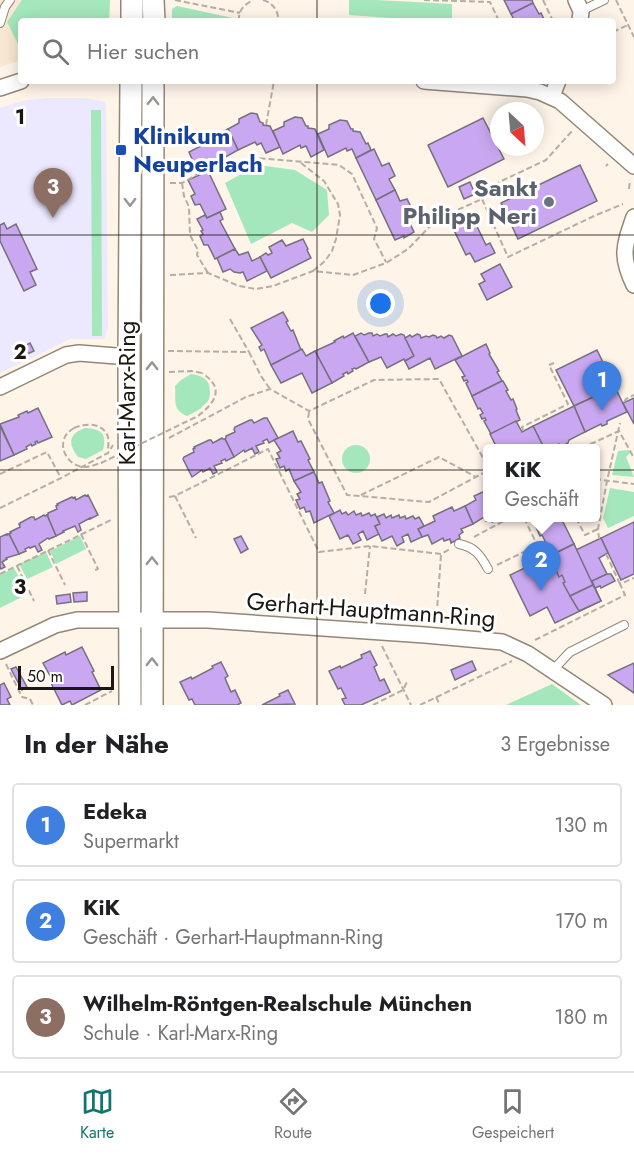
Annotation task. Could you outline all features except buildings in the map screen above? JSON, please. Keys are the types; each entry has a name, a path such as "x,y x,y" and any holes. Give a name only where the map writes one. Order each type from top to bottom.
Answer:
{"main road":[{"path":"132,0 132,18"},
{"path":"153,0 154,18"},
{"name":"Karl-Marx-Ring","path":"130,705 131,84"},
{"name":"Karl-Marx-Ring","path":"152,705 153,84"}],"street":[{"path":"0,88 18,82"},
{"path":"463,84 527,89 552,96 634,166"},
{"path":"552,96 557,84"},
{"path":"634,217 624,255 634,285"},
{"path":"0,387 66,355 79,353 129,357"},
{"name":"Gerhart-Hauptmann-Ring","path":"2,656 56,625 77,620 208,620 435,636 532,647 553,670 604,705"}],"lane":[{"path":"0,23 10,0"},
{"path":"579,11 604,0"},
{"path":"459,544 476,551 488,569"},
{"path":"553,670 570,652 624,625"}],"path":[{"path":"175,0 240,13"},
{"path":"239,18 245,4 253,0"},
{"path":"263,0 273,5 278,18"},
{"path":"273,5 278,0"},
{"path":"424,0 490,2 498,18"},
{"path":"543,0 552,18"},
{"path":"616,0 634,37"},
{"path":"616,31 628,25"},
{"path":"266,125 273,84"},
{"path":"313,271 353,275 386,263 408,249 436,219 482,199 493,184 546,160 572,132"},
{"path":"207,170 258,158 339,165 352,174 377,228 374,239 386,263"},
{"path":"152,275 208,273 239,286 256,289 273,286 313,271 326,261 332,251 340,215 338,204 324,181 300,162"},
{"path":"167,183 182,183 198,174"},
{"path":"182,183 189,207 190,235 198,250 197,255 208,273"},
{"path":"482,199 508,257 623,204"},
{"path":"230,319 270,389 309,411"},
{"path":"166,351 249,352"},
{"path":"524,431 522,427 568,404 549,365 554,363"},
{"path":"108,453 108,436 95,425 82,425 74,428 66,435 63,445 70,461 77,466 86,467 101,463 198,416 209,407 214,399 216,388 211,379 202,373 191,371 170,372"},
{"path":"309,411 374,380 440,379 483,458"},
{"path":"152,450 168,438 246,397 270,389"},
{"path":"624,402 634,395"},
{"path":"309,411 308,419 346,495 429,502 483,473"},
{"path":"600,518 621,423"},
{"path":"591,444 619,431"},
{"path":"619,431 634,458"},
{"path":"0,508 108,453 113,445 130,442"},
{"path":"167,498 268,449 319,552 370,546 441,554 501,522"},
{"path":"0,474 47,452 61,478"},
{"path":"359,496 439,457 476,477"},
{"path":"600,480 634,484"},
{"path":"175,496 196,538"},
{"path":"0,574 113,519"},
{"path":"526,522 544,559"},
{"path":"578,522 585,535 598,529"},
{"path":"599,522 599,539"},
{"path":"81,534 98,569 95,570"},
{"path":"488,569 538,545"},
{"path":"365,594 370,546"},
{"path":"48,550 65,585"},
{"path":"435,636 441,554"},
{"path":"420,705 532,647 625,595 606,554"},
{"path":"17,566 34,601"},
{"path":"620,584 634,578"},
{"path":"375,632 411,705"},
{"path":"2,656 22,697 30,699 33,705"},
{"path":"373,705 403,690 407,682"},
{"path":"83,699 85,705 112,691"},
{"path":"436,697 440,705"}],"shaded area":[{"path":"0,0 110,0 109,18 18,18 18,61 0,67"},
{"path":"45,98 85,98 106,102 108,328 104,339 70,339 0,373 0,108 22,101"}],"green space":[{"path":"22,0 110,0 109,18 18,18 18,44 7,22"},
{"path":"349,0 452,4 452,18 349,15"},
{"path":"177,6 233,18 172,18 172,9"},
{"path":"91,110 101,110 102,336 92,336"},
{"path":"258,165 295,170 327,190 329,215 312,232 292,223 251,244 225,183"},
{"path":"191,374 207,381 210,394 208,401 202,407 187,416 177,408 175,386"},
{"path":"85,428 99,431 104,440 103,450 86,459 78,457 71,444 75,433"},
{"path":"356,445 366,449 370,459 366,469 356,473 346,469 342,459 346,449"},
{"path":"629,450 630,453 626,457 634,477 612,475 618,451"},
{"path":"610,488 634,492 634,516 608,528 603,518"},
{"path":"80,536 86,549 56,564 50,551"},
{"path":"46,552 53,567 27,579 19,564"},
{"path":"14,568 28,594 0,608 0,575"},
{"path":"552,684 581,705 506,705"}],"place":[{"name":"Klinikum Neuperlach","path":"121,150"},
{"name":"Sankt Philipp Neri","path":"549,202"},
{"name":"Wilhelm-Röntgen-Realschule München","path":"53,218"},
{"name":"Edeka","path":"602,411"},
{"name":"KiK","path":"541,591"}]}
